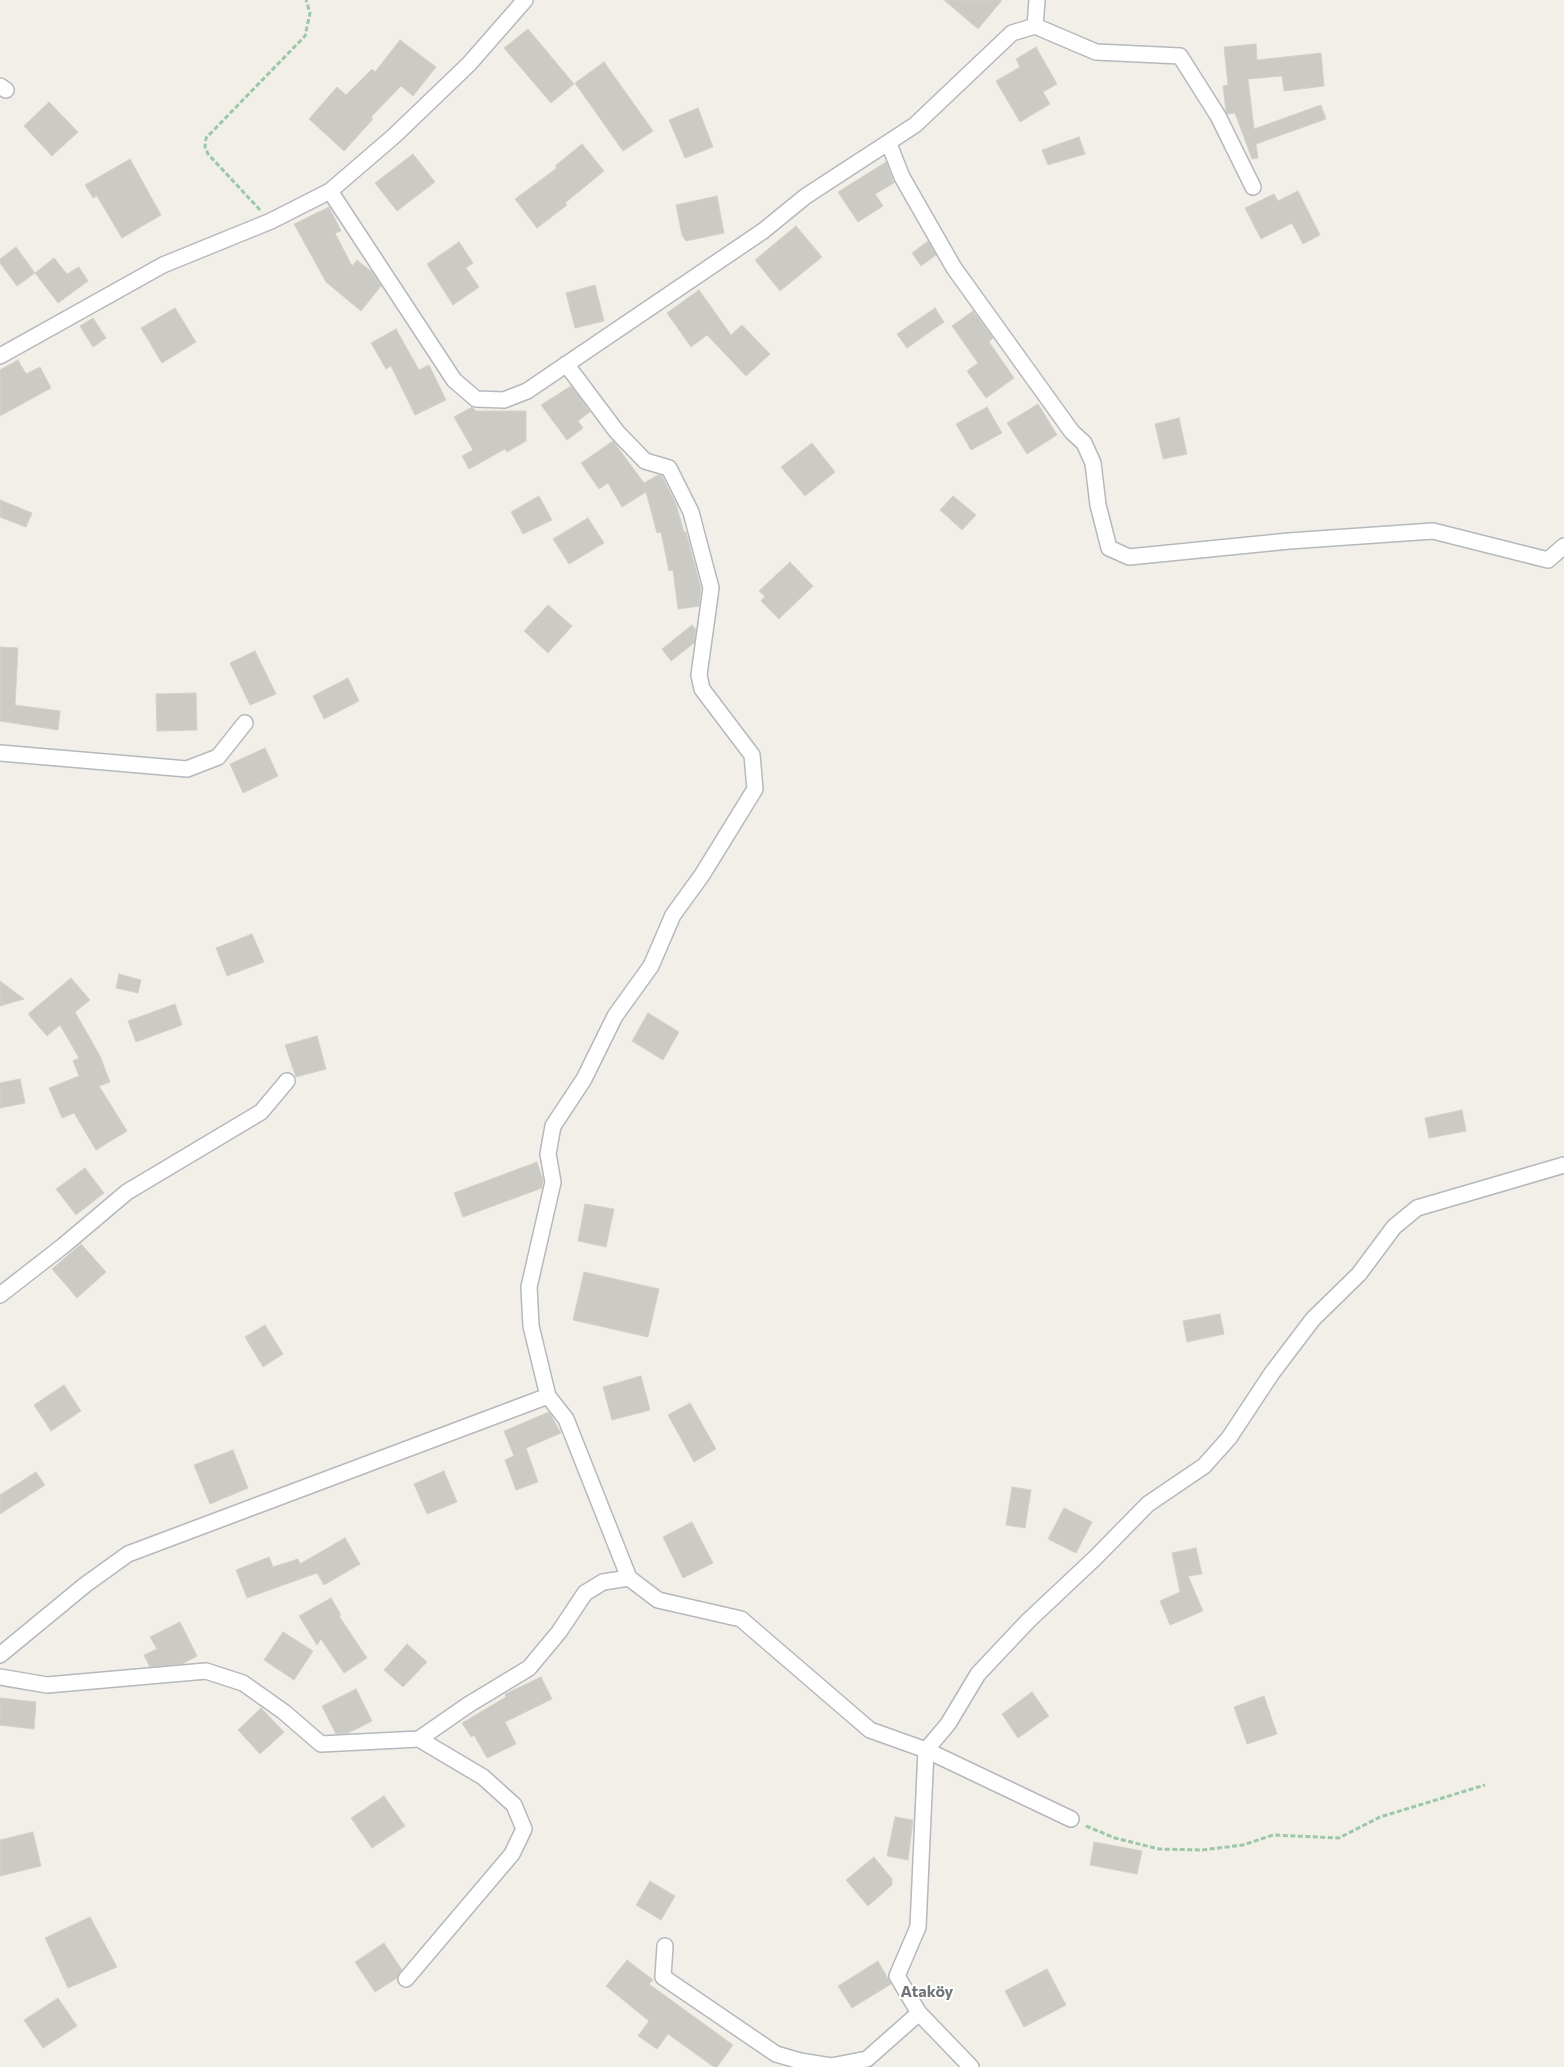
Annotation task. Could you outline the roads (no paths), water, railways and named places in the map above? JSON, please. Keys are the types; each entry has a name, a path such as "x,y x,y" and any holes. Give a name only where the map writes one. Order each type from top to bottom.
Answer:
{"street":[{"path":"0,356 163,265 271,221 330,191 394,136 469,64 525,0"},
{"path":"1036,26 1037,0"},
{"path":"330,191 454,380 476,399 504,400 519,394 566,364 763,232 806,196 916,125 1012,33 1036,26 1096,52 1180,56 1218,116 1252,187"},
{"path":"888,144 902,177 954,268 1072,432 1084,443 1093,463 1098,505 1109,548 1129,557 1289,541 1433,531 1548,560 1564,546"},
{"path":"566,364 617,432 646,460 670,468 691,512 711,588 699,675 702,689 752,756 755,789 702,875 672,916 651,966 615,1016 584,1079 553,1126 548,1154 553,1182 529,1287 531,1326 548,1396 566,1419 629,1578 658,1600 741,1619 870,1730 926,1750 1071,1820"},
{"path":"0,753 187,769 218,757 245,723"},
{"path":"0,1295 63,1246 127,1192 261,1112 287,1081"},
{"path":"971,2067 919,2013 897,1976 918,1927 926,1750 948,1724 978,1674 1028,1621 1148,1504 1204,1466 1229,1438 1272,1373 1313,1320 1359,1274 1394,1227 1417,1208 1564,1165"},
{"path":"0,1655 85,1585 128,1554 548,1396"},
{"path":"0,1677 47,1685 206,1671 243,1683 284,1712 321,1744 419,1739 468,1705 529,1668 559,1632 585,1593 603,1582 629,1578"},
{"path":"406,1980 512,1854 524,1829 514,1805 483,1777 419,1739"},
{"path":"664,1946 663,1976 772,2060 830,2066 867,2059 919,2013"}],"district":[{"name":"Ataköy","path":"927,1992"}]}
